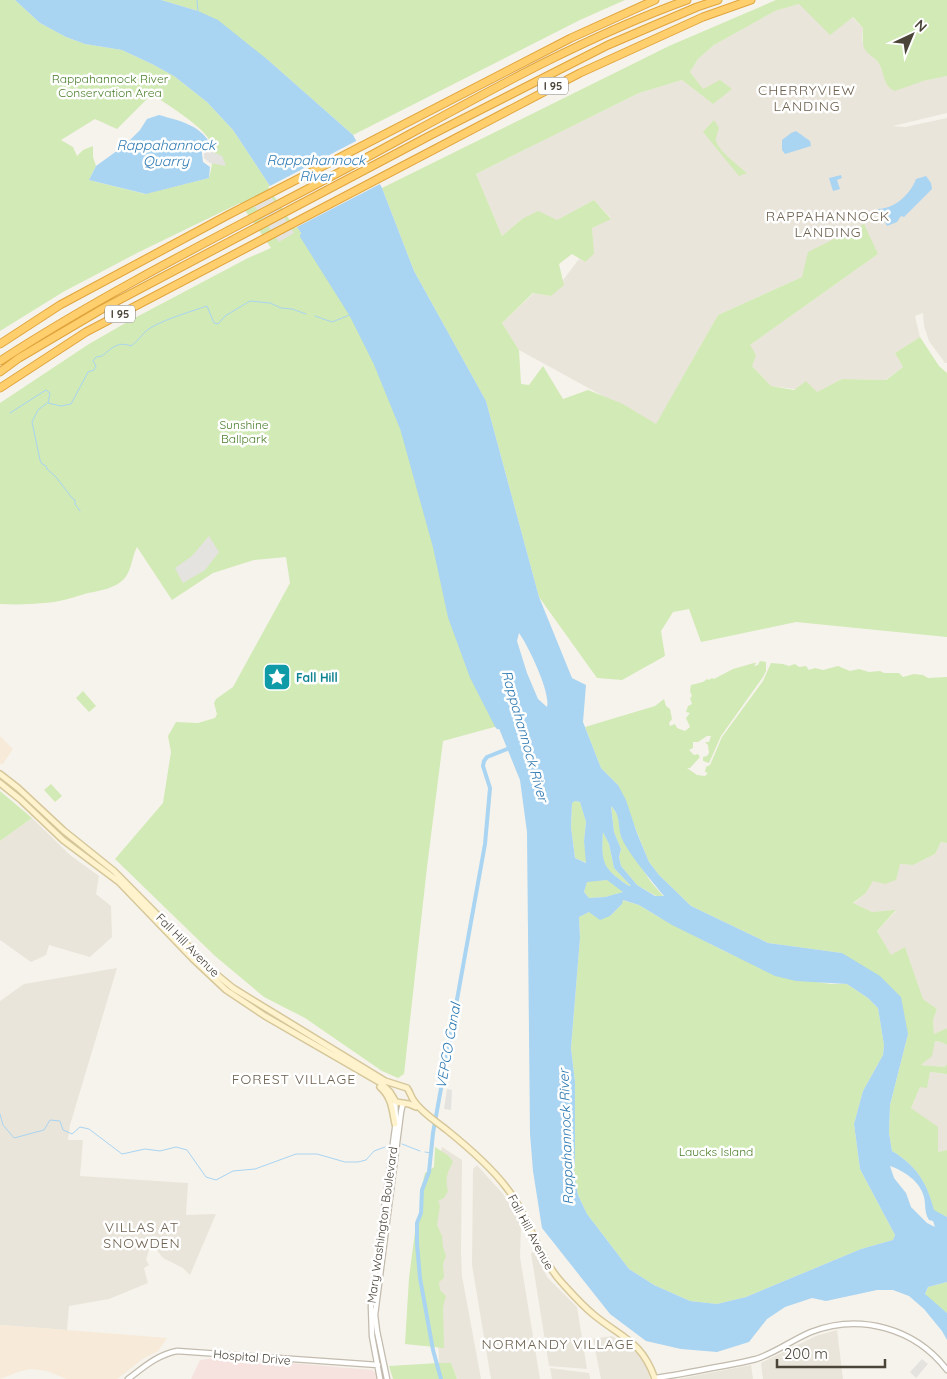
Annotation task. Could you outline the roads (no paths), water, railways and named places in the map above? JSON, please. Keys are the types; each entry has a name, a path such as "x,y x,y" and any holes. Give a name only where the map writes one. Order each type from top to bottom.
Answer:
{"highway":[{"path":"0,344 60,305 228,215 571,38 655,0"},
{"name":"I 95","path":"0,361 97,303 576,46 687,0"},
{"name":"I 95","path":"0,372 19,358 102,309 431,136 608,45 718,0"},
{"name":"I 95","path":"0,388 86,332 580,72 703,17 751,0"}],"main road":[{"name":"Fall Hill Avenue","path":"0,774 71,837 114,871 216,974 233,988 386,1081 406,1087 413,1101 470,1149 506,1187 518,1205 545,1261 559,1280 594,1315 636,1344 645,1356 655,1379"},
{"name":"Fall Hill Avenue","path":"0,783 63,840 118,882 226,990 252,1008 380,1084 393,1098 423,1111"},
{"path":"63,840 71,837"},
{"path":"353,1068 379,1085 384,1091 392,1106 395,1124"},
{"path":"393,1098 393,1090 399,1086"},
{"path":"404,1103 410,1094"}],"street":[{"name":"Mary Washington Boulevard","path":"380,1379 371,1320 371,1303 380,1251 395,1124 396,1110 393,1098"},
{"name":"Mary Washington Boulevard","path":"387,1379 376,1331 375,1315 401,1112 404,1103"},
{"path":"655,1379 756,1359 810,1333 831,1326 850,1323 876,1325 903,1335 930,1352 947,1370"},
{"name":"Hospital Drive","path":"128,1379 154,1359 177,1351 384,1365"}],"water":[{"name":"Rappahannock River","path":"15,0 161,0 198,11 218,20 268,60 353,135 382,188 414,271 486,401 539,597 572,678 586,685 583,722 601,768 618,785 626,800 649,862 659,875 691,906 768,943 842,953 880,976 901,997 908,1034 890,1105 889,1133 892,1151 908,1163 920,1176 934,1210 947,1217 947,1282 928,1287 925,1294 947,1313 947,1340 924,1309 909,1296 893,1290 877,1290 826,1301 812,1298 785,1307 767,1319 749,1342 717,1352 681,1349 646,1341 610,1314 542,1228 533,1171 530,1134 527,832 520,780 498,726 473,677 451,617 436,547 403,428 377,364 352,314 303,236 233,130 207,102 174,76 152,64 122,50 85,44 66,37 40,23","holes":["519,633 533,658 546,691 547,707 538,699 517,641","575,801 580,802 586,822 584,841 586,863 575,858 571,827 572,803","611,806 617,814 622,839 626,846 664,896 655,896 637,885 621,866 619,857 621,849 614,832","603,832 609,844 614,868 631,886 620,880 609,869 603,858","607,880 623,892 605,897 589,898 584,892 587,882","623,900 639,905 672,925 775,976 796,981 847,984 868,998 878,1008 884,1045 883,1055 863,1091 854,1124 860,1169 895,1235 893,1240 861,1249 746,1297 717,1304 690,1301 654,1285 629,1269 587,1214 578,1195 574,1172 575,1082 571,1048 580,938 579,917 589,912 600,920 610,916 622,904","890,1166 906,1174 919,1186 924,1197 927,1217 933,1221 935,1227 927,1223 911,1207 906,1193 894,1178"]},
{"name":"Rappahannock Quarry","path":"159,115 194,127 210,143 207,146 201,145 203,162 210,167 209,178 146,194 89,180 96,166 125,145 140,130 147,119"},
{"path":"796,131 810,141 811,146 785,154 782,150 782,140"},
{"path":"841,175 842,178 837,180 840,189 833,191 829,178"},
{"path":"926,176 931,183 932,189 904,217 901,216 897,222 887,226 878,209 890,207 901,200 906,196 916,179"}],"waterway":[{"path":"197,0 198,12"},
{"path":"303,236 352,314 377,364 403,428 436,547 451,617 473,677 498,726"},
{"path":"10,413 46,390 50,393 48,403 61,406 71,404 88,372 94,370 96,366 93,361 96,357 102,356 112,348 122,344 131,346 150,328 174,317 207,306 214,323 218,324 225,316 250,301 270,303 281,308 292,309 306,314"},
{"path":"315,316 332,322 352,314"},
{"path":"47,403 38,410 32,422 40,460 75,500 75,504 80,511"},
{"name":"VEPCO Canal","path":"441,1379 433,1350 420,1278 417,1223 421,1213 422,1190 429,1172 433,1133 485,844 490,788 483,766 487,757 512,747"},
{"path":"0,1114 3,1125 14,1138 44,1130 50,1120 60,1121 63,1130 72,1134 80,1127 89,1129 122,1154 145,1149 160,1151 176,1147 187,1150 206,1177 216,1180 233,1171 255,1169 296,1154 317,1154 345,1162 358,1162 366,1160 374,1151 385,1147"},
{"path":"402,1144 420,1151"},
{"name":"VEPCO Canal","path":"425,1152 431,1153"}],"place":[{"name":"Fall Hill","path":"277,677"}],"district":[{"name":"CHERRYVIEW LANDING","path":"807,98"},
{"name":"RAPPAHANNOCK LANDING","path":"828,224"},
{"name":"FOREST VILLAGE","path":"294,1079"},
{"name":"VILLAS AT SNOWDEN","path":"142,1236"},
{"name":"NORMANDY VILLAGE","path":"558,1344"}],"park label":[{"name":"Rappahannock River Conservation Area","path":"110,85"},
{"name":"Sunshine Ballpark","path":"244,431"},
{"name":"Laucks Island","path":"716,1151"}]}
